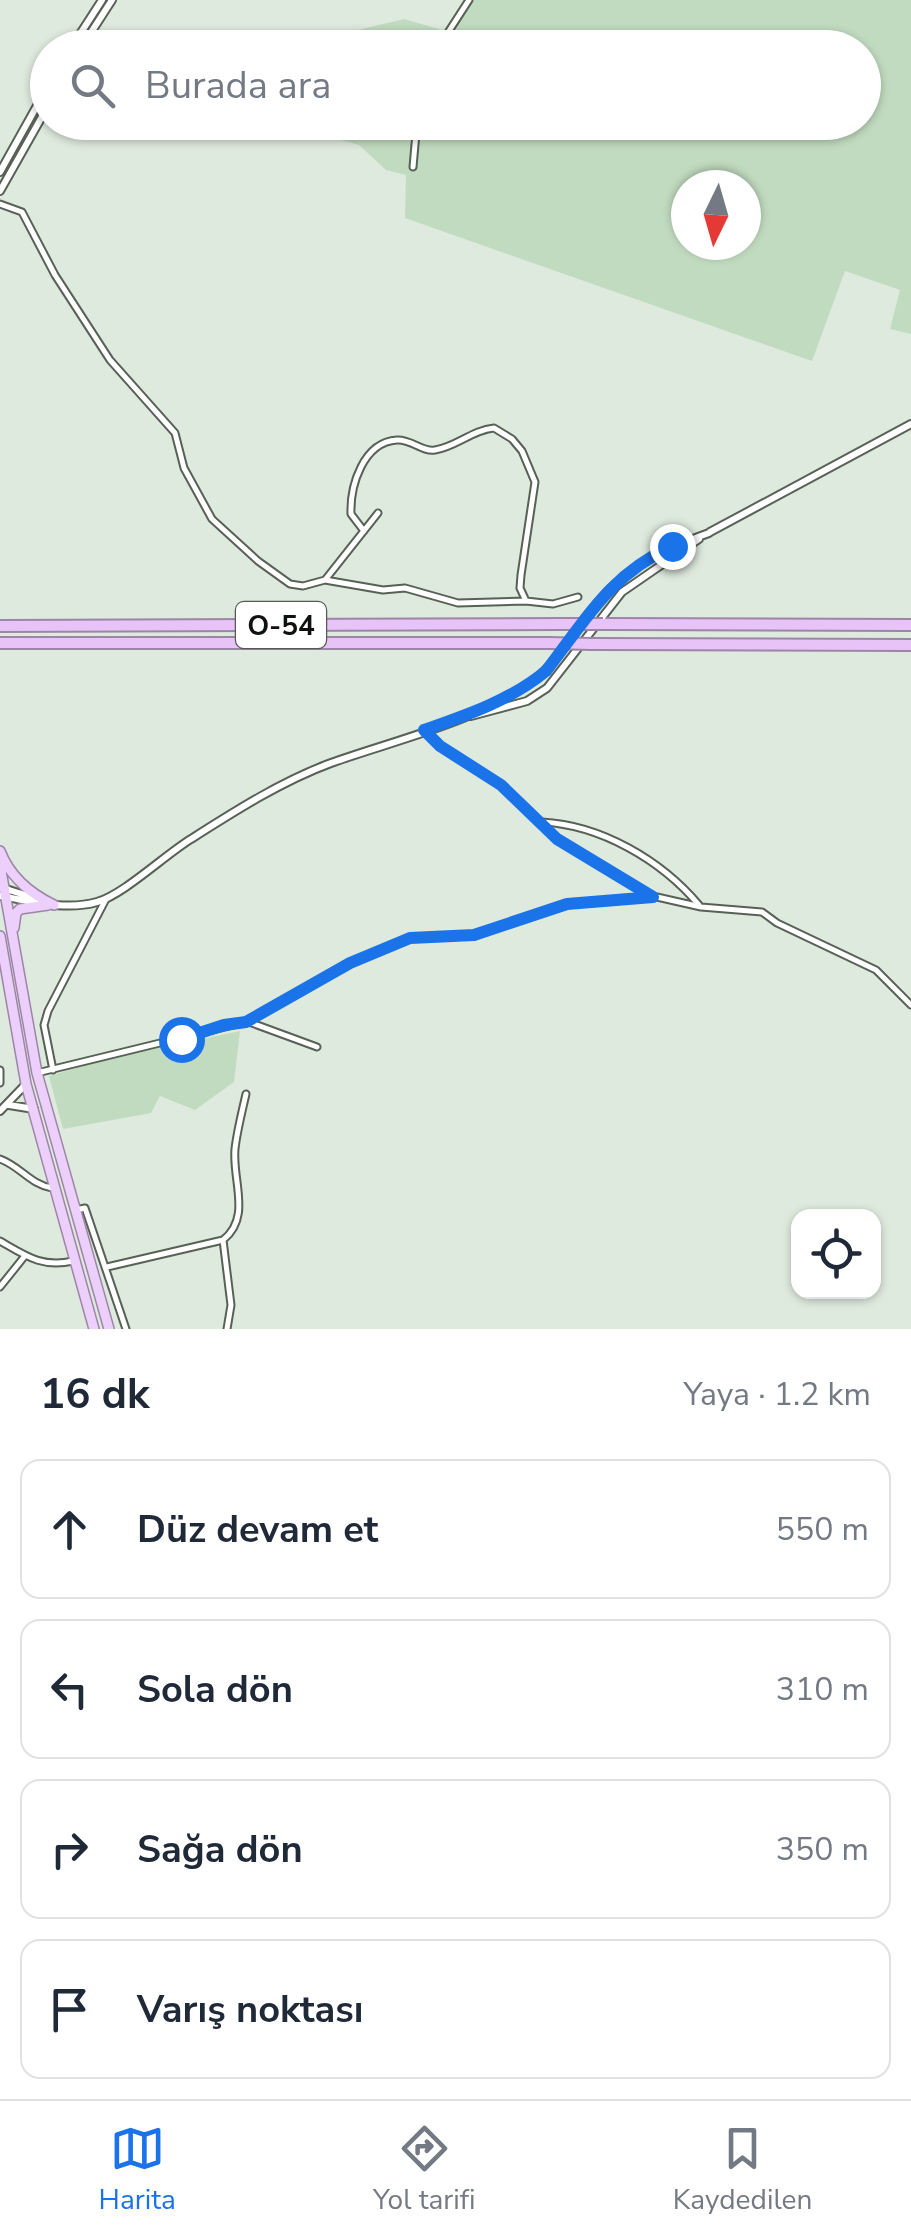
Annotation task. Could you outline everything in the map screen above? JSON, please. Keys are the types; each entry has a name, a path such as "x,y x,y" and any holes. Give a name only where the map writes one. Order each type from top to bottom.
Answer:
{"highway":[{"name":"O-54","path":"0,625 911,626"},
{"name":"O-54","path":"0,643 911,645"},
{"path":"0,851 24,886 54,905"},
{"path":"0,865 37,1073 109,1329"},
{"path":"14,950 14,920 20,908 54,905"},
{"path":"0,936 26,1084 94,1329"}],"street":[{"path":"83,30 102,0"},
{"path":"93,30 112,0"},
{"path":"450,30 470,0"},
{"path":"0,172 30,118"},
{"path":"0,191 30,138"},
{"path":"413,167 415,140"},
{"path":"0,204 22,212 55,275 110,360 175,433 184,468 212,519 290,584 303,586 326,580 383,590 405,588 458,602 553,604 578,597"},
{"path":"2,892 54,905 77,906 106,899 190,839 284,784 424,730 527,701 547,688 622,592 710,532 911,424"},
{"path":"364,531 351,514 352,498 361,467 375,449 397,440 438,450 469,434 494,428 512,438 522,451 535,482 520,588 526,601"},
{"path":"326,580 378,513"},
{"path":"451,721 532,682 546,671 614,582 631,568 672,546 710,532"},
{"path":"424,730 440,746 490,776 557,839 653,897"},
{"path":"542,822 564,823 638,851 681,884 701,907"},
{"path":"37,1073 246,1022 350,963 410,938 474,935 567,904 653,897 701,907 762,912 876,970 911,1005"},
{"path":"53,1070 44,1025 48,1010 106,899"},
{"path":"246,1022 317,1047"},
{"path":"0,1070 0,1084"},
{"path":"3,1106 26,1084"},
{"path":"108,1267 223,1240 231,1234 238,1218 236,1147 246,1094"},
{"path":"3,1106 34,1109"},
{"path":"0,1159 14,1164 38,1186 53,1189"},
{"path":"73,1210 85,1208 126,1329"},
{"path":"223,1240 231,1305 227,1329"},
{"path":"0,1241 45,1263 73,1261"},
{"path":"0,1287 24,1256"}],"green space":[{"path":"473,0 911,0 911,334 890,329 900,290 845,271 812,361 405,218 406,175 386,170 359,145 341,140 881,140 881,30 454,30"},
{"path":"404,19 442,30 358,30"},
{"path":"240,1031 234,1082 195,1110 160,1096 151,1113 63,1129 49,1076 107,1059"}],"route":[{"path":"181,1039 246,1022 350,963 410,938 474,935 567,904 653,897 557,839 501,785 440,746 424,730 483,708 532,682 546,671 614,582 672,546"}]}
